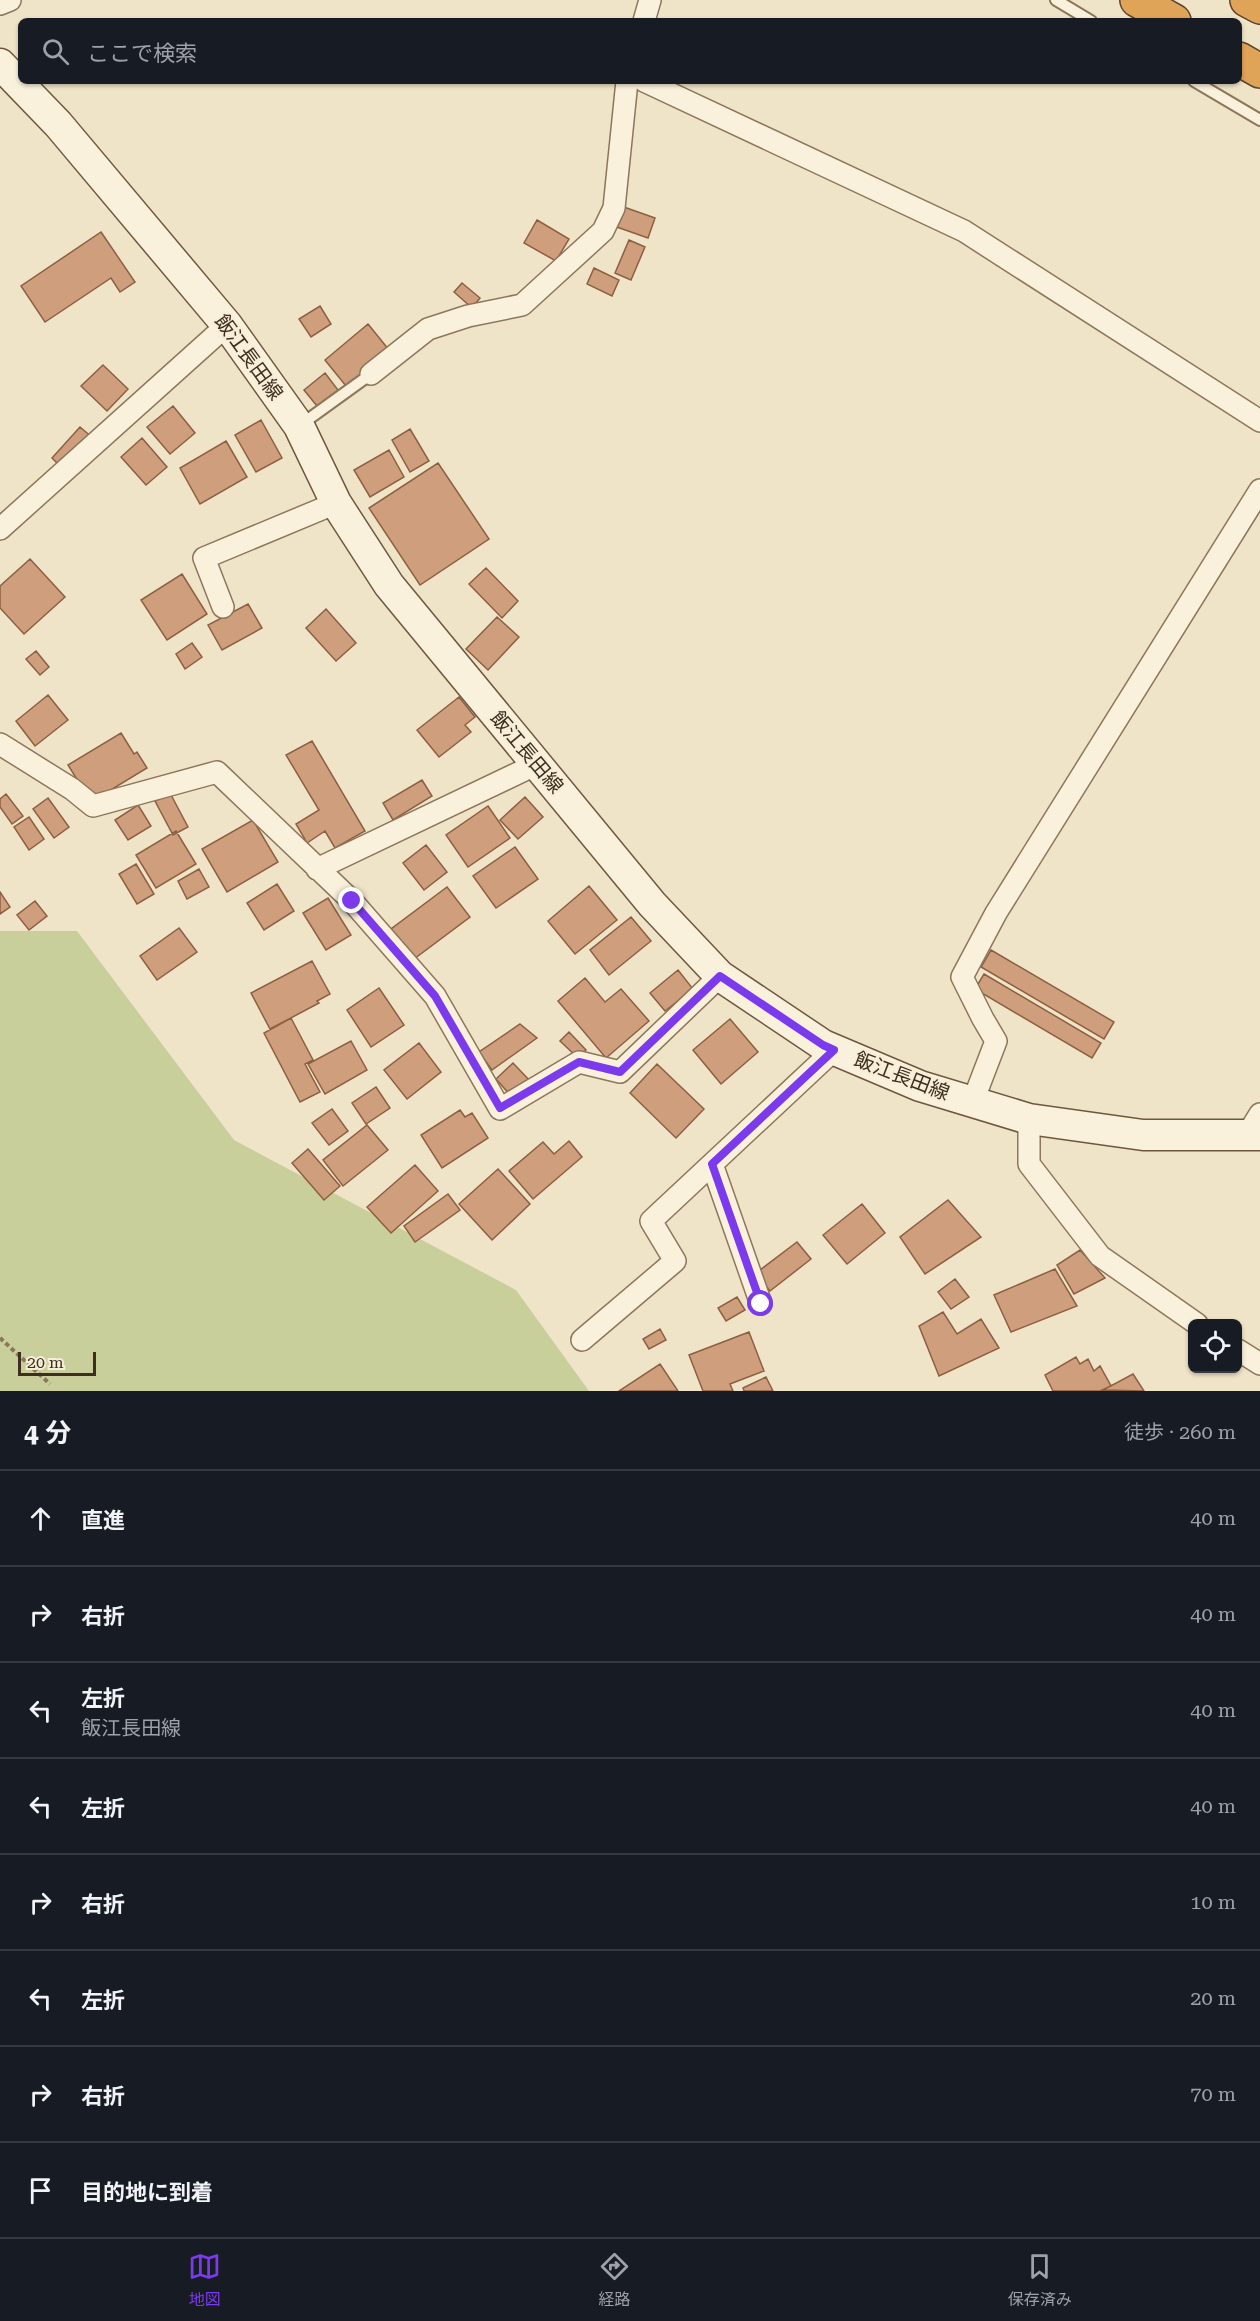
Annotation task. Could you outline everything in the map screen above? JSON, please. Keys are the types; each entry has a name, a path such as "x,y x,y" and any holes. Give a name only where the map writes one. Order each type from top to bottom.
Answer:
{"highway":[{"path":"1137,0 1169,18"},
{"path":"1247,0 1260,7"},
{"path":"1242,61 1260,71"}],"main road":[{"name":"飯江長田線","path":"0,63 18,82"},
{"name":"飯江長田線","path":"20,84 58,124 227,326 299,426 336,503 389,585 652,904 720,976 823,1045 920,1086 1029,1119 1143,1135 1256,1128"}],"street":[{"path":"0,4 10,0"},
{"path":"645,18 650,0"},
{"path":"371,374 428,329 468,316 522,305 603,231 614,208 627,84"},
{"path":"650,84 964,231 1260,421"},
{"path":"0,529 227,326"},
{"path":"973,1101 996,1041 962,977 996,913 1260,490"},
{"path":"223,607 204,558 336,503"},
{"path":"0,744 72,789 93,806 217,772 352,901 435,996 500,1108 579,1062 620,1072 720,976"},
{"path":"317,869 537,764"},
{"path":"582,1340 675,1261 651,1221 834,1050"},
{"path":"1029,1119 1029,1164 1100,1256 1190,1319"},
{"path":"712,1164 761,1304"},
{"path":"1242,1353 1260,1364"}],"lane":[{"path":"1056,0 1086,18"},
{"path":"1199,84 1260,120"},
{"path":"299,426 371,374"}],"path":[{"path":"0,1338 50,1384"}],"green space":[{"path":"0,931 77,931 234,1140 516,1290 589,1391 0,1391"}],"building":[{"path":"621,206 655,218 648,238 614,226"},
{"path":"537,220 569,239 556,261 524,243"},
{"path":"101,232 135,282 120,292 111,278 45,322 21,286"},
{"path":"629,240 645,247 631,280 615,273"},
{"path":"594,268 619,280 612,296 587,284"},
{"path":"462,283 480,298 472,308 454,292"},
{"path":"320,306 331,324 311,337 299,319"},
{"path":"368,324 389,350 346,386 325,360"},
{"path":"103,365 128,389 107,411 81,386"},
{"path":"325,373 338,390 317,406 304,390"},
{"path":"173,406 195,433 170,454 147,427"},
{"path":"261,420 282,458 256,472 235,435"},
{"path":"80,427 93,438 64,470 52,458"},
{"path":"410,429 429,461 410,472 392,440"},
{"path":"142,438 167,467 146,485 121,457"},
{"path":"226,441 247,477 200,504 180,468"},
{"path":"389,450 404,477 370,497 354,470"},
{"path":"438,463 489,539 420,585 369,508"},
{"path":"30,559 65,597 24,634 0,608 0,586"},
{"path":"486,568 518,601 502,618 469,584"},
{"path":"182,574 207,614 167,640 141,600"},
{"path":"248,604 262,628 222,650 208,625"},
{"path":"326,609 356,643 336,661 306,628"},
{"path":"497,617 519,637 488,670 466,649"},
{"path":"192,643 202,657 185,669 176,654"},
{"path":"36,651 49,667 40,675 26,659"},
{"path":"48,695 68,720 35,746 16,721"},
{"path":"459,697 475,717 465,725 471,732 439,757 417,730"},
{"path":"121,733 134,754 137,752 147,768 91,802 68,765"},
{"path":"312,741 365,831 335,848 325,831 307,843 296,824 319,810 286,755"},
{"path":"422,780 432,796 393,820 383,803"},
{"path":"170,793 188,827 173,835 155,801"},
{"path":"6,794 23,816 12,824 0,807 0,799"},
{"path":"525,797 543,817 518,839 500,820"},
{"path":"48,798 69,827 54,838 33,809"},
{"path":"138,805 151,826 128,840 115,820"},
{"path":"488,806 510,838 468,867 446,835"},
{"path":"29,817 44,839 29,850 14,827"},
{"path":"253,820 278,862 227,892 202,849"},
{"path":"176,831 196,864 156,888 136,855"},
{"path":"426,845 447,872 424,890 403,863"},
{"path":"515,847 538,879 496,908 473,876"},
{"path":"136,864 154,894 137,904 119,874"},
{"path":"199,869 209,887 187,899 178,881"},
{"path":"277,884 294,911 264,930 247,903"},
{"path":"589,886 617,920 575,954 548,921"},
{"path":"447,887 470,917 410,962 387,932"},
{"path":"0,892 10,907 0,914"},
{"path":"328,898 351,935 326,950 303,913"},
{"path":"35,901 47,916 29,930 17,915"},
{"path":"631,917 651,941 609,975 590,950"},
{"path":"179,928 197,952 157,980 140,956"},
{"path":"991,950 1114,1022 1104,1039 981,967"},
{"path":"312,961 330,994 317,1001 319,1003 270,1029 251,993"},
{"path":"678,970 693,989 665,1011 650,993"},
{"path":"984,974 1101,1043 1092,1058 975,989"},
{"path":"585,978 605,1002 621,989 649,1021 606,1058 558,1001"},
{"path":"379,988 404,1025 371,1047 347,1010"},
{"path":"291,1018 313,1060 305,1064 320,1092 300,1102 264,1033"},
{"path":"730,1019 758,1052 721,1084 693,1050"},
{"path":"520,1024 537,1038 492,1070 479,1052"},
{"path":"569,1032 586,1050 578,1058 560,1041"},
{"path":"351,1041 367,1070 325,1094 308,1064"},
{"path":"419,1043 441,1072 407,1099 384,1070"},
{"path":"513,1063 530,1081 512,1097 496,1079"},
{"path":"657,1064 704,1109 676,1138 630,1093"},
{"path":"376,1087 390,1108 366,1124 352,1103"},
{"path":"332,1109 348,1131 329,1145 312,1123"},
{"path":"460,1110 465,1117 472,1113 488,1138 442,1168 421,1135"},
{"path":"367,1125 388,1150 343,1186 323,1160"},
{"path":"569,1141 582,1157 533,1199 509,1171 543,1142 554,1154"},
{"path":"308,1149 340,1186 324,1200 292,1163"},
{"path":"415,1165 438,1191 391,1233 367,1207"},
{"path":"498,1169 530,1204 492,1240 459,1204"},
{"path":"448,1194 460,1210 415,1242 404,1226"},
{"path":"948,1200 981,1237 925,1274 900,1237"},
{"path":"862,1204 885,1233 847,1264 823,1235"},
{"path":"797,1242 811,1259 770,1291 756,1273"},
{"path":"1080,1250 1105,1278 1074,1294 1057,1265"},
{"path":"1055,1269 1077,1306 1011,1332 994,1295"},
{"path":"955,1279 969,1297 951,1309 938,1292"},
{"path":"737,1297 745,1310 726,1321 718,1308"},
{"path":"943,1312 957,1334 981,1319 999,1348 939,1376 919,1326"},
{"path":"660,1329 666,1340 649,1349 643,1339"},
{"path":"749,1332 764,1371 730,1384 733,1391 703,1391 689,1355"},
{"path":"1076,1357 1080,1364 1088,1359 1094,1371 1100,1366 1111,1386 1100,1391 1053,1391 1045,1375"},
{"path":"660,1364 678,1391 619,1391"},
{"path":"1133,1374 1144,1391 1103,1390"},
{"path":"766,1377 773,1391 744,1391 743,1388"}],"route":[{"path":"352,901 435,996 500,1108 579,1062 620,1072 720,976 834,1050 712,1164 761,1304"}]}
